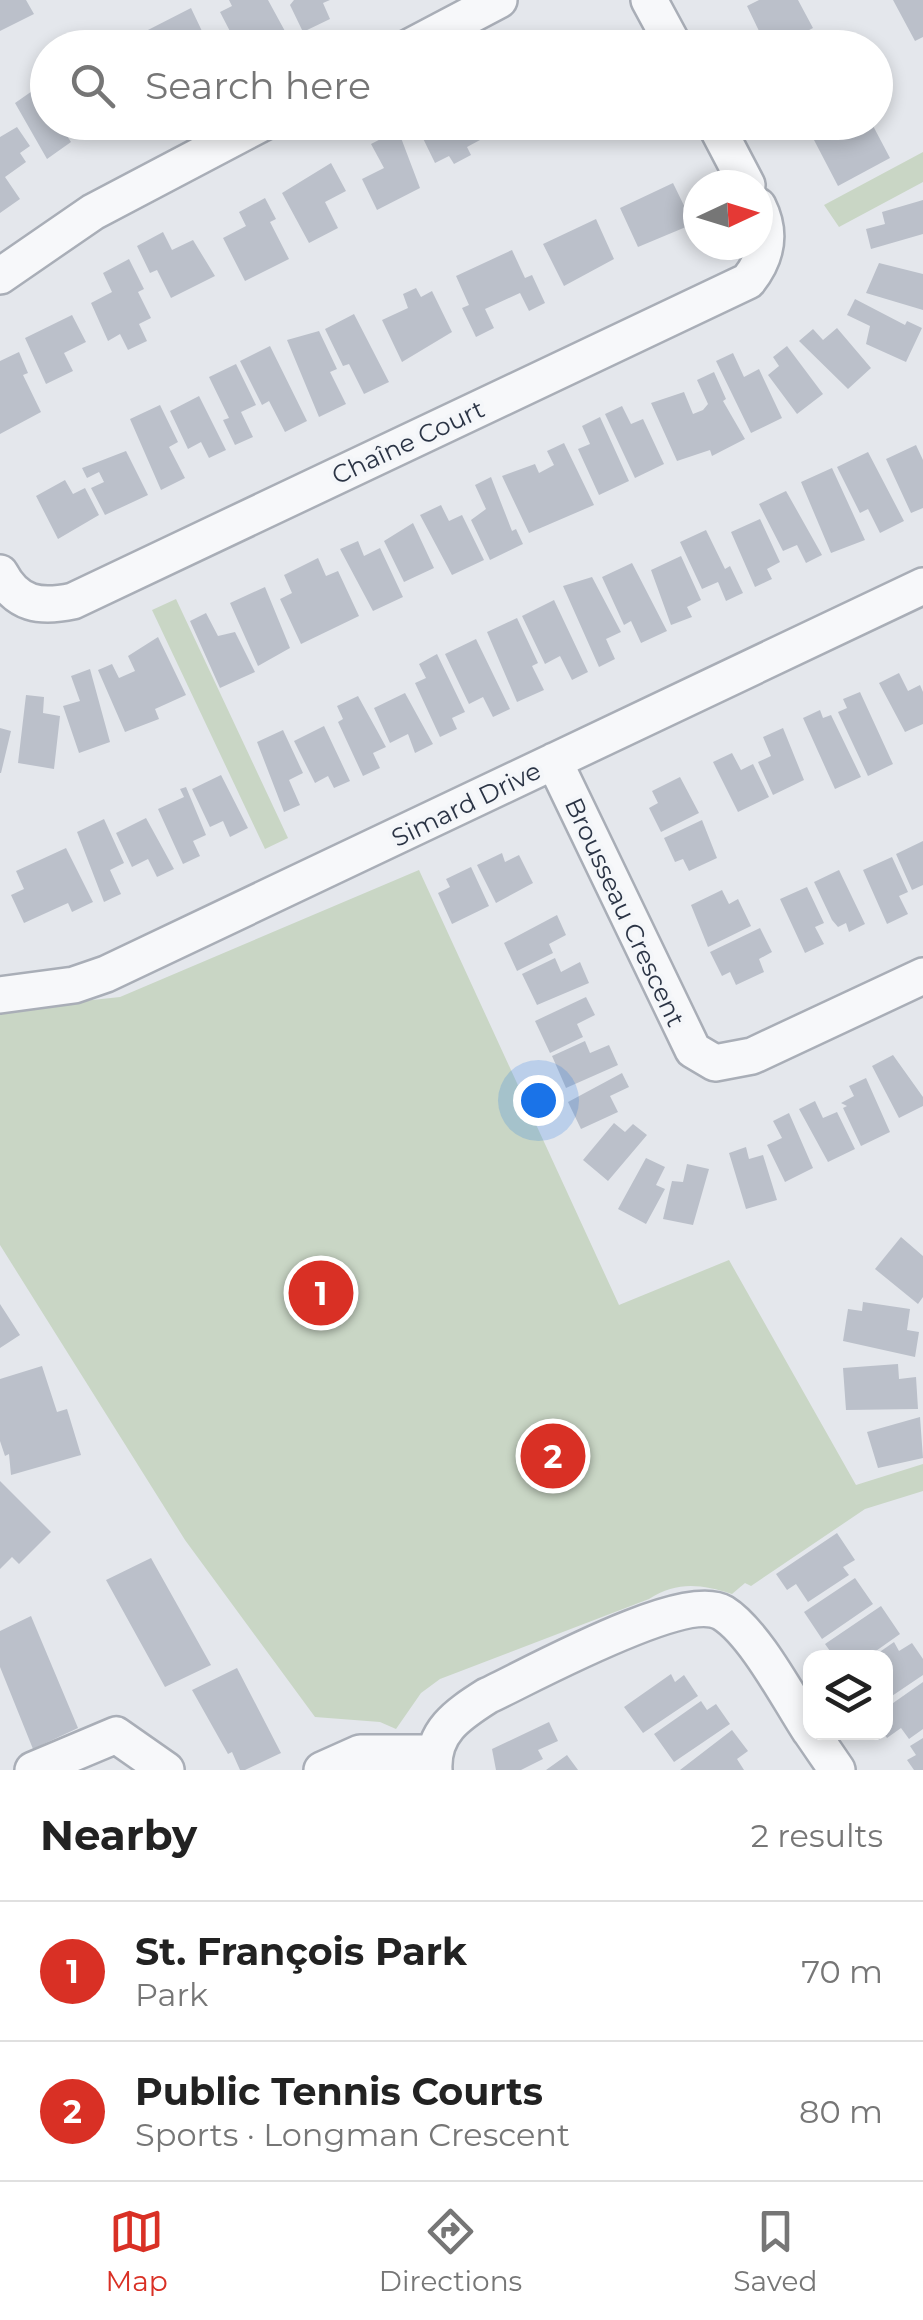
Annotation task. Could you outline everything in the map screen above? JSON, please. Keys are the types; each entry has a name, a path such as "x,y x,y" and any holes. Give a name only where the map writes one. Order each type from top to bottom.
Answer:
{"street":[{"path":"442,30 499,0"},
{"path":"649,0 665,30"},
{"path":"0,276 93,212 230,140"},
{"path":"723,140 739,170"},
{"name":"Chaîne Court","path":"0,573 25,602 47,606 73,601 748,281 764,260"},
{"name":"Simard Drive","path":"0,995 74,985 106,974 923,586"},
{"name":"Brousseau Crescent","path":"554,761 692,1050 715,1063 752,1056 923,976"},
{"path":"322,1770 360,1752 434,1762 442,1732 460,1713 487,1696 685,1608 723,1613 803,1721"},
{"path":"33,1770 116,1735 166,1770"},
{"path":"816,1740 836,1770"}],"green space":[{"path":"923,152 923,182 839,227 824,205"},
{"path":"176,599 288,838 265,849 152,610"},
{"path":"419,870 619,1305 729,1260 856,1485 923,1464 923,1491 865,1509 751,1586 745,1583 732,1594 699,1586 669,1589 440,1679 421,1693 396,1729 380,1722 315,1717 185,1540 0,1245 0,1010 120,997"}],"building":[{"path":"0,0 26,0 34,14 0,31"},
{"path":"229,0 268,0 284,30 229,30 220,12 232,6"},
{"path":"294,0 330,0 323,3 330,19 302,30 290,5"},
{"path":"759,0 798,0 813,28 759,30 747,6"},
{"path":"893,0 923,0 923,37 915,41"},
{"path":"191,8 201,30 148,30"},
{"path":"30,93 30,129 15,103"},
{"path":"17,127 30,146 20,153 26,162 5,177 20,199 0,213 0,137"},
{"path":"36,140 70,140 71,142 47,159"},
{"path":"402,140 420,188 377,210 362,179 384,168 371,144"},
{"path":"424,140 480,140 467,147 471,155 454,164 449,156 435,163"},
{"path":"814,140 880,140 890,158 838,186"},
{"path":"331,163 346,191 325,202 338,228 309,243 282,193"},
{"path":"673,183 683,204 683,228 638,247 620,208"},
{"path":"265,198 276,219 270,222 289,259 245,281 223,238 246,226 239,212"},
{"path":"923,200 923,234 871,249 866,229 885,224 882,212"},
{"path":"596,219 614,259 564,286 543,244"},
{"path":"163,232 172,250 193,240 215,276 171,298 157,270 150,273 137,246"},
{"path":"512,250 525,278 532,275 545,303 529,311 520,293 485,309 494,328 476,337 462,308 469,305 456,276"},
{"path":"129,259 144,289 138,292 151,318 139,324 147,341 128,350 120,334 108,341 91,303 112,292 103,273"},
{"path":"879,263 923,274 923,310 866,293"},
{"path":"416,288 421,297 432,291 452,332 402,362 382,320 408,308 403,294"},
{"path":"855,299 905,325 907,321 922,328 906,362 866,344 870,326 847,315"},
{"path":"354,314 389,382 364,394 349,364 343,366 325,329"},
{"path":"72,315 86,342 64,353 73,371 46,384 25,338"},
{"path":"837,328 871,368 848,389 799,341 813,329 823,340"},
{"path":"319,331 337,369 330,372 346,404 319,417 287,340"},
{"path":"270,346 307,421 285,432 269,401 262,405 240,361"},
{"path":"787,346 823,394 797,414 768,375 779,366 773,357"},
{"path":"19,352 28,373 23,375 41,412 0,434 0,361"},
{"path":"733,353 744,377 759,369 782,418 751,433 716,361"},
{"path":"236,364 256,405 241,412 253,437 235,445 223,420 229,418 209,377"},
{"path":"714,372 726,399 723,401 745,439 712,456 710,450 677,461 651,403 684,392 693,414 703,410 708,404 697,380"},
{"path":"199,396 226,450 209,458 201,442 188,449 170,411"},
{"path":"160,405 178,442 169,447 185,478 161,490 130,419"},
{"path":"622,406 631,424 643,419 664,464 635,478 605,414"},
{"path":"600,417 629,481 599,495 578,449 590,444 582,426"},
{"path":"564,443 594,505 529,533 502,476 535,464 539,473 554,465 547,451"},
{"path":"916,445 923,460 923,508 911,513 886,459"},
{"path":"126,451 148,495 105,515 91,488 104,482 99,472 87,478 82,468"},
{"path":"868,452 904,521 880,533 868,509 860,513 837,467"},
{"path":"832,468 865,540 831,553 801,482"},
{"path":"491,477 512,531 516,529 523,544 490,560 471,520 486,509 475,485"},
{"path":"65,480 73,494 85,488 99,515 58,539 36,496"},
{"path":"786,491 822,555 806,563 797,545 783,551 759,504"},
{"path":"441,505 449,521 462,515 484,560 452,575 420,515"},
{"path":"760,519 780,562 767,569 772,579 755,587 731,532"},
{"path":"413,523 434,568 404,582 384,541"},
{"path":"706,530 725,569 730,566 743,593 726,601 718,582 702,589 680,542"},
{"path":"358,541 364,556 380,548 403,597 373,611 340,549"},
{"path":"681,556 701,600 687,607 692,617 671,625 651,570"},
{"path":"318,558 326,576 338,571 359,616 301,644 280,599 292,593 284,575"},
{"path":"632,563 667,631 641,643 631,621 624,625 602,577"},
{"path":"592,577 621,632 606,639 615,659 599,667 563,586"},
{"path":"265,587 290,648 258,666 230,603"},
{"path":"554,600 588,672 572,680 560,656 545,664 522,616"},
{"path":"206,613 218,636 235,632 255,672 220,688 190,621"},
{"path":"517,618 538,663 532,666 544,690 517,702 487,632"},
{"path":"158,637 186,695 155,709 159,719 125,732 98,670 112,664 119,678 135,671 128,656"},
{"path":"476,639 510,709 493,717 483,697 469,704 445,654"},
{"path":"437,654 465,712 452,718 457,729 440,737 415,683 426,678 419,664"},
{"path":"90,669 110,742 79,753 63,706 80,701 71,676"},
{"path":"899,673 908,691 920,685 923,692 923,724 905,732 879,683"},
{"path":"860,692 893,764 868,776 838,712 847,708 843,699"},
{"path":"405,693 433,744 415,753 408,734 390,743 374,708"},
{"path":"26,695 44,697 43,713 60,716 54,769 18,763"},
{"path":"358,696 386,747 373,753 380,768 363,776 338,722 343,719 337,706"},
{"path":"820,710 823,718 831,715 861,777 835,789 803,718"},
{"path":"324,726 350,781 334,788 328,776 315,783 294,741"},
{"path":"0,728 11,731 1,773 0,773"},
{"path":"783,728 804,780 773,795 758,762 771,756 763,737"},
{"path":"283,730 303,773 289,780 300,805 284,812 257,742"},
{"path":"732,753 741,770 753,764 769,797 738,812 713,762"},
{"path":"221,775 248,828 230,837 223,821 210,827 192,789"},
{"path":"680,777 699,813 661,832 649,808 658,803 652,791"},
{"path":"186,787 206,835 193,841 200,856 183,864 158,809 184,797 180,789"},
{"path":"146,818 174,869 157,877 148,859 132,867 116,833"},
{"path":"104,819 124,863 110,870 121,894 104,902 77,832"},
{"path":"702,820 717,858 689,871 683,859 675,862 664,838"},
{"path":"923,841 923,885 912,890 896,854"},
{"path":"66,848 93,902 72,912 68,903 24,923 11,895 24,889 16,871"},
{"path":"502,853 505,862 519,855 533,883 496,903 477,865"},
{"path":"892,857 908,892 899,896 908,914 887,924 863,870"},
{"path":"471,867 489,906 452,924 438,893 450,887 446,879"},
{"path":"839,870 865,924 849,932 846,923 838,927 832,920 814,882"},
{"path":"807,887 824,923 815,927 824,944 805,953 780,899"},
{"path":"722,890 729,904 738,899 751,926 708,947 691,905"},
{"path":"557,915 566,935 549,944 553,953 517,971 504,943"},
{"path":"760,928 772,952 759,959 764,972 736,985 730,972 722,976 710,952"},
{"path":"555,958 561,972 580,962 589,983 537,1005 522,974"},
{"path":"586,997 595,1015 577,1024 583,1037 550,1053 535,1021"},
{"path":"585,1041 590,1053 609,1045 618,1065 566,1088 552,1056"},
{"path":"893,1055 923,1097 923,1106 899,1118 872,1066"},
{"path":"622,1073 629,1087 610,1096 618,1112 581,1129 568,1102"},
{"path":"866,1078 890,1132 861,1146 843,1108 847,1106 841,1103 854,1096 849,1086"},
{"path":"815,1101 823,1118 837,1112 855,1149 828,1162 799,1109"},
{"path":"789,1113 813,1168 785,1182 767,1145 782,1138 773,1121"},
{"path":"614,1123 625,1132 633,1124 647,1135 608,1181 583,1160"},
{"path":"746,1147 749,1159 763,1155 777,1200 746,1209 729,1153"},
{"path":"646,1158 665,1167 656,1185 665,1189 646,1224 618,1209"},
{"path":"687,1164 709,1169 693,1225 663,1219 672,1181 683,1182"},
{"path":"901,1237 923,1256 923,1297 918,1304 875,1269"},
{"path":"863,1302 910,1309 907,1330 919,1332 915,1357 843,1341 848,1309 862,1311"},
{"path":"0,1304 20,1335 0,1348"},
{"path":"898,1364 899,1379 916,1377 918,1409 846,1410 843,1368"},
{"path":"42,1366 57,1412 67,1409 81,1455 11,1475 9,1454 5,1456 0,1441 0,1379"},
{"path":"920,1417 923,1458 878,1468 867,1432"},
{"path":"0,1481 51,1532 19,1564 12,1557 0,1569"},
{"path":"837,1533 855,1560 843,1567 849,1575 808,1602 796,1584 787,1590 776,1574"},
{"path":"151,1558 211,1665 165,1687 106,1580"},
{"path":"855,1578 873,1604 822,1639 804,1612"},
{"path":"881,1606 900,1634 877,1650 829,1650 825,1644"},
{"path":"31,1616 78,1728 33,1749 0,1667 0,1631"},
{"path":"894,1642 899,1651 912,1643 923,1659 923,1675 893,1695 893,1650 882,1650"},
{"path":"237,1668 281,1753 245,1770 240,1770 232,1752 228,1754 192,1690"},
{"path":"671,1674 675,1682 684,1675 698,1696 643,1733 624,1707"},
{"path":"923,1682 923,1729 909,1739 901,1728 893,1734 893,1703"},
{"path":"701,1701 707,1710 716,1704 730,1724 674,1762 654,1734"},
{"path":"549,1722 558,1741 538,1750 543,1759 521,1770 496,1770 492,1749"},
{"path":"732,1730 748,1751 737,1759 744,1770 680,1770"},
{"path":"923,1738 923,1770 914,1770 907,1760 916,1755 910,1746"},
{"path":"567,1755 578,1770 546,1770"}],"place":[{"name":"St. François Park","path":"321,1293"},
{"name":"Public Tennis Courts","path":"553,1456"}]}
